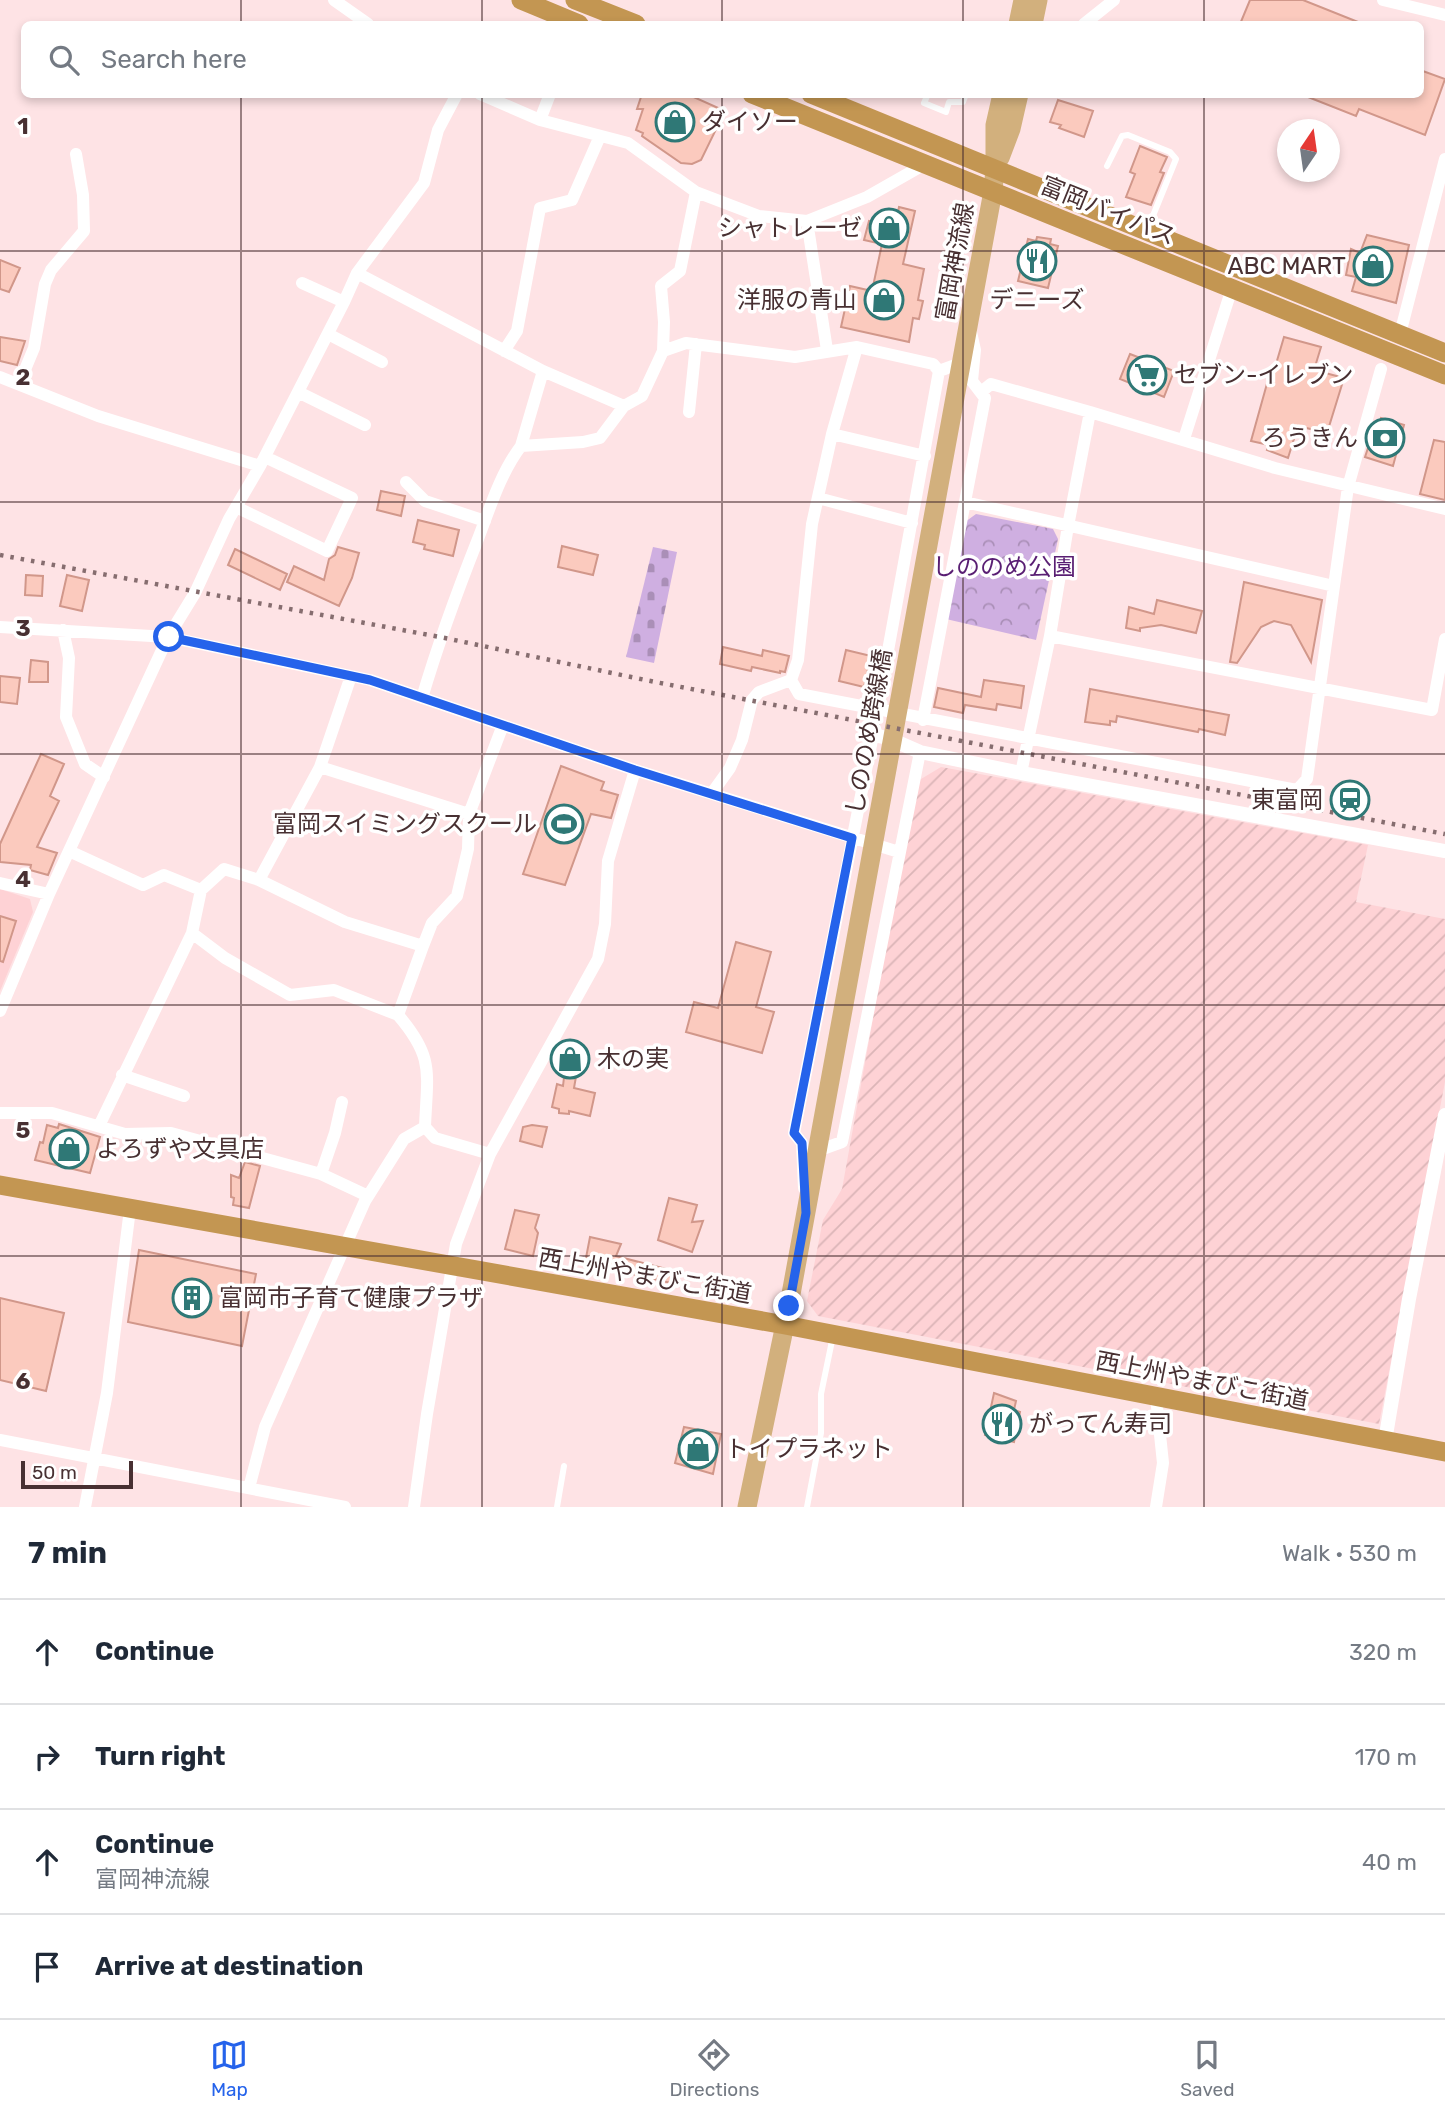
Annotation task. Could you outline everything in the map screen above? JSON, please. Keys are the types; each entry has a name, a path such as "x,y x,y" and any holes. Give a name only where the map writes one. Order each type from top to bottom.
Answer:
{"highway":[{"path":"521,0 571,21"},
{"path":"582,1 629,21"},
{"name":"富岡バイパス","path":"762,98 1445,375"},
{"name":"富岡バイパス","path":"821,98 1445,354"},
{"name":"西上州やまびこ街道","path":"0,1185 834,1334 1445,1452"}],"main road":[{"path":"1018,21 1023,0"},
{"path":"1034,21 1038,0"},
{"path":"996,168 995,125 1001,98"},
{"path":"996,168 1011,129 1018,98"},
{"name":"富岡神流線","path":"961,363 996,168"},
{"name":"しののめ跨線橋","path":"817,1151 961,363"},
{"path":"747,1507 785,1325 817,1151"}],"street":[{"path":"334,0 364,21"},
{"path":"1088,21 1114,0"},
{"path":"1383,0 1445,15"},
{"path":"579,21 582,1"},
{"path":"0,1011 49,894 169,637 195,593 236,507 262,462 357,273 424,183 438,130 455,98"},
{"path":"489,98 540,120 628,144 696,192 759,216 807,221 867,197 925,164"},
{"path":"540,120 548,98"},
{"path":"504,351 517,331 540,208 572,200 600,136"},
{"path":"19,384 34,348 45,284 51,270 84,231 83,195 76,154"},
{"path":"1400,334 1445,159"},
{"path":"521,446 583,442 600,438 624,406 642,396 663,351 661,286 680,271 696,192"},
{"path":"807,221 827,350"},
{"path":"357,273 543,371 624,406"},
{"path":"302,283 344,302"},
{"path":"1184,439 1232,288"},
{"path":"923,720 985,398 972,381 975,350 969,321"},
{"path":"328,334 382,362"},
{"path":"663,351 686,343 795,357 857,347 933,364 939,371"},
{"path":"689,412 696,344"},
{"path":"857,347 832,435 812,524 798,660 791,680 799,694 1297,790 1307,779 1348,487 1381,369"},
{"path":"939,371 961,363"},
{"path":"422,698 440,638 501,480 521,446 543,371"},
{"path":"877,710 939,371"},
{"path":"0,377 98,416 262,462 352,498 327,551 236,507"},
{"path":"981,392 991,384 1275,468 1445,509"},
{"path":"298,392 365,425"},
{"path":"1021,773 1050,636 1090,412"},
{"path":"832,435 925,456"},
{"path":"406,482 425,501 485,521"},
{"path":"818,498 912,523"},
{"path":"965,502 1334,586"},
{"path":"0,626 169,637 351,676 635,770 899,852"},
{"path":"63,631 69,658 66,717 85,764 104,778"},
{"path":"1050,636 1432,710 1445,639"},
{"path":"259,880 320,767 351,676"},
{"path":"712,793 730,768 742,740 752,700 759,692 791,680"},
{"path":"398,1015 432,923 457,895 468,849 469,814 503,725"},
{"path":"806,1213 802,1143 794,1133 873,735 920,752 1021,773 1445,851"},
{"path":"817,1151 842,1142 920,752"},
{"path":"320,767 469,814"},
{"path":"414,1507 456,1244 490,1154 598,959 605,924 608,861 635,770"},
{"path":"69,851 143,885 164,875 201,890"},
{"path":"99,1126 192,933 201,890 224,869 259,880 345,922 423,946"},
{"path":"0,883 49,894"},
{"path":"192,933 225,958 290,995 334,990 398,1015 422,1047 428,1068 425,1127 435,1138 490,1154"},
{"path":"122,1075 184,1096"},
{"path":"321,1174 342,1102"},
{"path":"0,1113 52,1113 125,1134 171,1133 321,1174 368,1196"},
{"path":"1384,1441 1445,1115"},
{"path":"249,1488 265,1427 343,1247 368,1196 404,1139 425,1127"},
{"path":"85,1507 107,1393 130,1209"},
{"path":"1156,1397 1163,1462 1156,1507"},
{"path":"0,1440 345,1507"}],"lane":[{"path":"926,98 924,103 946,112 949,102 964,102 965,98"},
{"path":"1107,166 1122,136 1128,135 1170,152 1176,159 1147,230"},
{"path":"807,1507 821,1433 821,1394 834,1334"},
{"path":"557,1507 564,1466"}],"shaded area":[{"path":"941,767 1368,845 1356,902 1445,919 1445,1082 1379,1424 818,1316 807,1301 823,1220 842,1189 916,782"},
{"path":"0,889 30,899 33,912 0,991"}],"green space":[{"name":"しののめ公園","path":"976,514 1053,529 1058,539 1036,640 946,619 965,522"},
{"path":"653,547 677,552 654,663 626,657"}],"building":[{"path":"1250,0 1303,0 1356,21 1241,21"},
{"path":"1424,71 1445,79 1425,135 1359,109 1356,116 1311,98 1424,98"},
{"path":"641,98 696,98 725,111 701,160 692,164 681,163 636,130 643,109 637,109"},
{"path":"1058,100 1093,111 1084,137 1050,122"},
{"path":"1140,146 1167,157 1160,172 1164,173 1151,205 1126,197 1135,174 1130,172"},
{"name":"洋服の青山","path":"899,207 915,211 903,264 924,269 918,300 923,301 919,319 913,318 909,342 841,327 850,286 872,291 882,244 864,240 869,221 895,226"},
{"path":"1367,235 1409,245 1396,303 1352,291 1356,277 1346,275 1351,249 1360,253"},
{"path":"1037,237 1051,239 1050,244 1058,246 1048,288 1018,281 1028,239 1036,241"},
{"path":"0,260 20,268 9,292 0,289"},
{"path":"0,337 25,341 17,365 0,361"},
{"path":"1284,337 1321,347 1314,370 1344,378 1327,433 1298,426 1288,458 1267,450 1269,445 1251,441 1268,380 1271,381"},
{"name":"セブン-イレブン","path":"1130,354 1174,371 1164,397 1120,379"},
{"path":"1381,418 1404,425 1393,466 1365,457 1370,442 1375,443"},
{"path":"1434,440 1445,442 1445,500 1420,494"},
{"path":"381,491 405,496 401,516 377,510"},
{"path":"418,520 459,530 453,556 424,549 425,545 413,542"},
{"path":"562,546 598,555 593,575 558,567"},
{"path":"338,547 359,553 352,578 339,606 287,582 294,566 324,580 329,559 335,555"},
{"path":"235,549 287,574 280,590 228,565"},
{"path":"26,575 43,576 42,596 25,595"},
{"path":"67,575 89,580 82,611 60,606"},
{"path":"1244,582 1322,600 1311,662 1291,625 1274,621 1261,627 1237,663 1230,662"},
{"path":"1157,600 1202,611 1196,633 1161,625 1140,628 1140,631 1126,628 1129,607 1154,614"},
{"path":"723,647 762,656 763,650 789,656 785,672 752,667 751,671 720,664"},
{"path":"846,650 871,656 864,687 839,681"},
{"path":"31,660 48,662 48,682 29,682"},
{"path":"0,676 20,678 17,704 0,702"},
{"path":"984,680 1024,686 1021,708 997,704 996,710 965,705 963,713 934,707 938,688 981,697"},
{"path":"1090,689 1229,715 1225,735 1117,716 1116,722 1110,721 1110,725 1085,722"},
{"path":"41,754 64,764 50,796 59,801 37,847 57,853 48,875 30,870 31,865 0,862 0,844"},
{"path":"561,766 604,782 601,790 618,795 611,818 591,814 565,885 523,874"},
{"path":"0,916 16,921 3,962 0,961"},
{"path":"736,942 771,952 756,1007 774,1012 762,1053 686,1032 694,1002 718,1008"},
{"path":"561,1043 581,1048 574,1088 595,1093 590,1116 569,1111 569,1114 559,1113 559,1109 552,1107 557,1084 563,1086 566,1060 555,1058"},
{"path":"59,1124 100,1137 90,1173 35,1160 47,1125 58,1128"},
{"path":"523,1127 547,1127 542,1147 520,1141"},
{"path":"245,1162 260,1166 249,1208 233,1205 234,1198 231,1197 231,1175 239,1178"},
{"path":"669,1198 697,1205 692,1222 703,1221 692,1252 658,1240"},
{"path":"515,1210 539,1215 533,1256 505,1249"},
{"path":"590,1237 621,1244 616,1256 674,1271 671,1283 585,1263"},
{"name":"富岡市子育て健康プラザ","path":"139,1250 256,1274 242,1346 128,1322"},
{"path":"0,1298 64,1313 46,1391 0,1380"},
{"name":"がってん寿司","path":"994,1393 1016,1401 1014,1410 1020,1412 1014,1442 985,1435"},
{"name":"トイプラネット","path":"684,1427 721,1434 713,1474 675,1463"}],"railway":[{"path":"0,555 440,637 655,682 1445,834"}],"place":[{"name":"ダイソー","path":"675,122"},
{"name":"シャトレーゼ","path":"889,228"},
{"name":"デニーズ","path":"1037,261"},
{"name":"ABC MART","path":"1373,266"},
{"name":"洋服の青山","path":"884,300"},
{"name":"セブン-イレブン","path":"1147,375"},
{"name":"ろうきん","path":"1385,438"},
{"name":"東富岡","path":"1350,800"},
{"name":"富岡スイミングスクール","path":"564,824"},
{"name":"木の実","path":"570,1059"},
{"name":"よろずや文具店","path":"69,1149"},
{"name":"富岡市子育て健康プラザ","path":"192,1298"},
{"name":"がってん寿司","path":"1002,1424"},
{"name":"トイプラネット","path":"698,1449"}],"route":[{"path":"169,637 370,680 635,770 852,838 794,1133 802,1143 806,1213 789,1306"}]}
